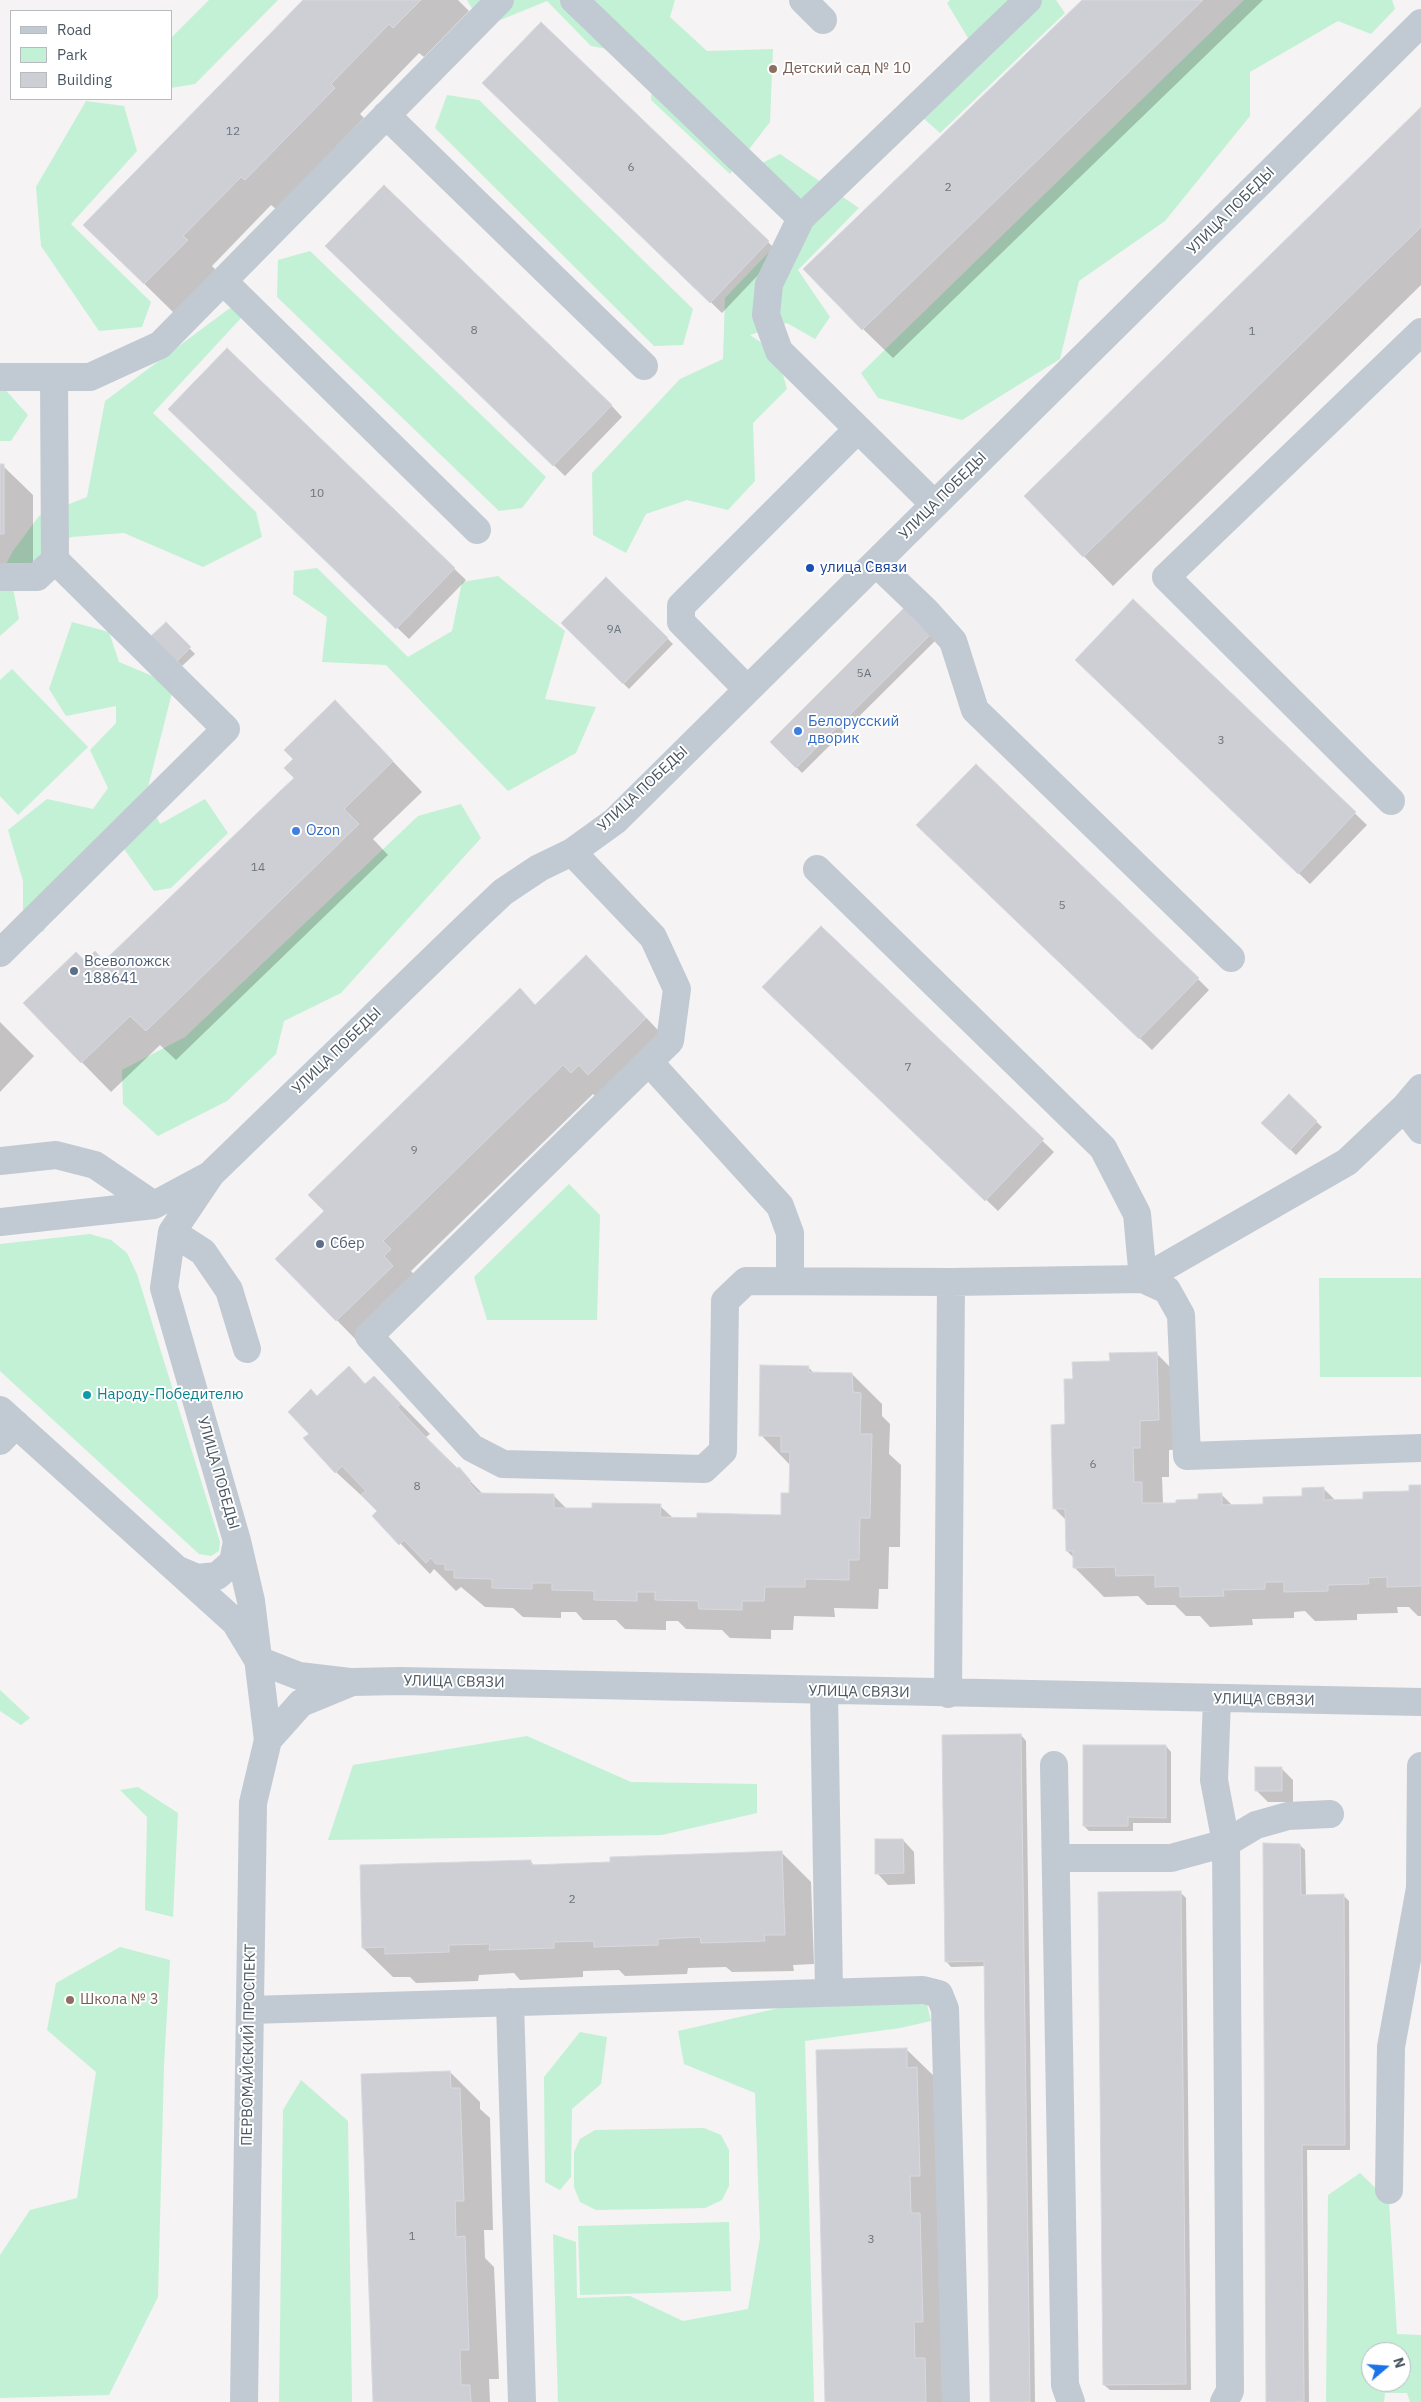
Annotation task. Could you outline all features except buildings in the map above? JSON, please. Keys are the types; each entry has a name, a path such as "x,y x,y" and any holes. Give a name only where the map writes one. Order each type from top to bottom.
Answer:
{"street":[{"path":"0,377 90,377 160,345 500,0"},
{"path":"574,0 801,218"},
{"path":"803,0 823,20"},
{"path":"934,504 779,351 766,315 769,284 801,218 1028,0"},
{"name":"УЛИЦА ПОБЕДЫ","path":"268,1740 251,1601 237,1541 164,1288 172,1232 211,1174 503,892 539,868 572,852 615,821 1421,23"},
{"path":"386,115 644,366"},
{"path":"223,280 477,530"},
{"path":"1391,801 1166,577 1421,332"},
{"path":"0,577 37,577 54,560 54,377"},
{"path":"747,689 681,622 681,606 858,429"},
{"path":"0,953 226,729 54,560"},
{"path":"876,563 926,611 953,641 975,710 1231,958"},
{"path":"572,852 652,937 677,989 670,1041 369,1336 472,1448 503,1464 704,1468 723,1451 725,1301 746,1280 951,1282 1143,1279 1167,1290 1182,1315 1186,1456 1421,1448"},
{"path":"817,869 1103,1148 1137,1214 1143,1279"},
{"path":"649,1062 780,1206 790,1233 790,1280"},
{"path":"1143,1279 1347,1162 1412,1098 1421,1130"},
{"path":"0,1161 56,1155 95,1165 154,1205"},
{"path":"0,1222 154,1205 211,1174"},
{"path":"172,1232 202,1252 230,1290 247,1349"},
{"path":"948,1694 951,1282"},
{"path":"5,1425 178,1569 235,1622 258,1660 299,1676 352,1682"},
{"path":"178,1569 197,1578 217,1576 233,1562 237,1541"},
{"name":"УЛИЦА СВЯЗИ","path":"301,1703 352,1682 400,1681 948,1694 1421,1702"},
{"path":"824,1691 829,1992"},
{"path":"1217,1699 1214,1780 1226,1843 1230,2391 1224,2402"},
{"name":"ПЕРВОМАЙСКИЙ ПРОСПЕКТ","path":"244,2402 253,1804 268,1740 301,1703"},
{"path":"1054,1765 1066,2386 1071,2402"},
{"path":"1389,2190 1391,2047 1420,1888 1421,1766"},
{"path":"1056,1858 1171,1858 1226,1843 1256,1825 1288,1816 1330,1814"},
{"path":"250,2010 829,1992 923,1990 939,1994 945,2009 956,2402"},
{"path":"510,2002 522,2402"}],"green space":[{"path":"209,0 278,0 195,84 172,88 172,37"},
{"path":"467,0 675,0 670,17 707,51 773,49 770,122 730,174 651,100 654,58 591,46 547,1 483,27"},
{"path":"950,0 1056,0 1065,13 940,133 923,118 971,43 947,3"},
{"path":"1244,0 1392,0 1395,9 1371,34 1338,21 1250,72 1250,116 1165,221 1079,281 1060,359 962,420 878,398 861,373"},
{"path":"447,95 479,100 693,309 683,345 654,346 435,128"},
{"path":"86,101 124,106 137,151 71,224 151,302 142,327 99,331 41,246 36,187"},
{"path":"780,154 859,208 798,270 830,317 815,339 787,323 750,335 777,353 787,389 753,423 755,481 728,510 687,500 646,514 626,553 593,535 592,473 680,379 723,359 725,298 791,229 762,163"},
{"path":"310,251 546,477 522,508 499,511 277,297 278,260"},
{"path":"234,305 242,317 153,413 256,512 262,537 203,567 124,533 71,537 12,583 19,619 0,636 0,575 13,551 39,516 87,497 105,401"},
{"path":"0,384 28,415 11,441 0,441"},
{"path":"317,568 408,657 452,631 462,582 498,576 565,631 545,699 596,707 576,753 508,791 386,665 322,662 327,617 293,594 294,571"},
{"path":"72,622 109,632 119,662 174,685 146,795 160,824 205,799 228,833 171,888 154,891 124,849 87,854 43,932 23,925 23,881 8,830 47,799 93,809 108,788 90,750 116,723 116,706 66,716 49,689"},
{"path":"12,669 88,747 18,815 0,796 0,680"},
{"path":"461,804 481,838 341,993 284,1021 276,1054 227,1101 158,1136 123,1104 122,1070 185,1037 418,816"},
{"path":"569,1184 600,1215 597,1320 487,1320 474,1277"},
{"path":"90,1234 111,1240 127,1253 137,1274 220,1542 219,1551 211,1556 199,1554 0,1371 0,1244"},
{"path":"1319,1278 1421,1278 1421,1377 1320,1377"},
{"path":"0,1690 30,1718 21,1725 0,1711"},
{"path":"527,1736 631,1782 757,1784 757,1813 662,1835 328,1840 353,1765"},
{"path":"138,1787 178,1813 173,1917 145,1910 147,1817 120,1790"},
{"path":"120,1947 170,1960 164,2066 158,2297 109,2395 0,2398 0,2255 30,2210 77,2198 96,2072 47,2030 56,1983"},
{"path":"878,1999 927,2005 931,2021 900,2028 805,2041 814,2402 558,2402 553,2234 576,2242 577,2298 630,2296 683,2321 748,2309 760,2238 755,2093 684,2064 678,2031 810,2001"},
{"path":"580,2032 607,2037 601,2084 572,2109 571,2177 560,2190 545,2182 544,2077"},
{"path":"301,2080 348,2121 352,2402 279,2402 283,2110"},
{"path":"704,2128 721,2135 729,2150 729,2186 722,2200 705,2208 596,2210 580,2202 574,2187 574,2152 580,2139 595,2130"},
{"path":"1360,2173 1389,2201 1397,2334 1421,2335 1421,2402 1410,2402 1407,2393 1385,2393 1384,2402 1326,2402 1328,2195"},
{"path":"729,2222 731,2291 580,2295 578,2226"}],"place":[{"name":"Детский сад № 10","path":"773,69"},
{"name":"улица Связи","path":"810,568"},
{"name":"Белорусский дворик","path":"798,731"},
{"name":"Ozon","path":"296,831"},
{"name":"Всеволожск 188641","path":"74,971"},
{"name":"Сбер","path":"320,1244"},
{"name":"Народу-Победителю","path":"87,1395"},
{"name":"Школа № 3","path":"70,2000"}]}
